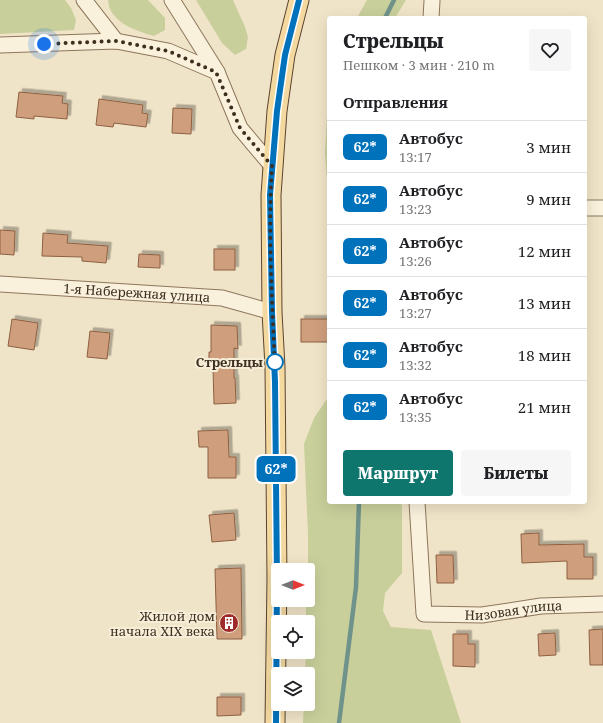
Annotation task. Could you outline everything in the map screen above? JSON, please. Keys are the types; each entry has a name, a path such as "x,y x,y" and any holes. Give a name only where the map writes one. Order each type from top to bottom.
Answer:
{"main road":[{"path":"276,723 277,579 275,367 270,216 272,166 277,111 285,55 299,0"}],"street":[{"path":"84,0 116,41"},
{"path":"172,0 216,72 240,128 272,166"},
{"path":"432,1 432,16"},
{"path":"0,45 116,41 168,51 216,72"},
{"path":"587,208 603,208"},
{"name":"1-я Набережная улица","path":"0,284 222,298 272,312"},
{"name":"Низовая улица","path":"417,504 424,614 482,615 541,606 603,604"}],"green space":[{"path":"0,0 65,0 71,8 76,20 74,30 0,34"},
{"path":"108,0 148,0 165,18 165,30 154,36 132,28 118,20 110,8"},
{"path":"196,0 233,0 248,37 246,49 235,55 222,43"},
{"path":"367,0 406,0 396,16 358,16"},
{"path":"327,114 327,180 325,153"},
{"path":"327,399 327,504 401,504 402,573 385,593 383,611 391,627 431,630 461,723 303,723 304,711 315,711 315,667 305,667 306,659 315,659 315,615 306,615 306,607 315,607 315,563 308,563 304,444 314,418"}],"building":[{"path":"19,92 63,96 62,103 68,104 67,119 34,116 34,119 16,117"},
{"path":"99,99 143,105 142,113 148,114 146,127 114,123 113,127 96,125"},
{"path":"173,108 192,109 191,134 172,133"},
{"path":"0,230 15,231 14,255 0,254"},
{"path":"43,233 68,235 67,243 108,246 106,263 82,261 82,257 42,256"},
{"path":"214,249 235,249 235,270 214,270"},
{"path":"139,254 160,255 160,268 138,267"},
{"path":"12,319 38,323 34,350 8,346"},
{"path":"301,319 327,319 327,342 301,342"},
{"path":"211,325 237,326 238,349 234,348 236,403 214,404 213,368 209,368 209,352 211,352"},
{"path":"90,331 110,333 107,359 87,357"},
{"path":"228,430 229,457 236,457 236,478 208,478 208,447 199,447 198,431"},
{"path":"234,513 236,540 212,542 209,515"},
{"path":"539,533 539,545 584,544 584,557 593,557 593,579 567,579 567,561 522,563 521,534"},
{"path":"436,555 453,555 454,583 437,583"},
{"path":"241,568 242,639 217,639 215,569"},
{"path":"603,629 603,665 590,665 589,630"},
{"path":"555,633 556,655 539,656 538,634"},
{"path":"453,634 468,634 468,644 475,644 475,667 453,666"},
{"path":"217,697 241,697 241,715 217,716"}],"waterway":[{"path":"386,16 394,0"},
{"path":"339,723 356,587 359,504"}],"bus line":[{"name":"62*","path":"276,723 277,579 275,382 270,195 277,111 285,55 299,0"}],"place":[{"name":"Стрельцы","path":"275,362"},
{"name":"Жилой дом начала XIX века","path":"229,623"}],"route":[{"path":"44,44 116,41 168,51 216,72 240,128 272,166 270,216 275,367 275,362"}]}
